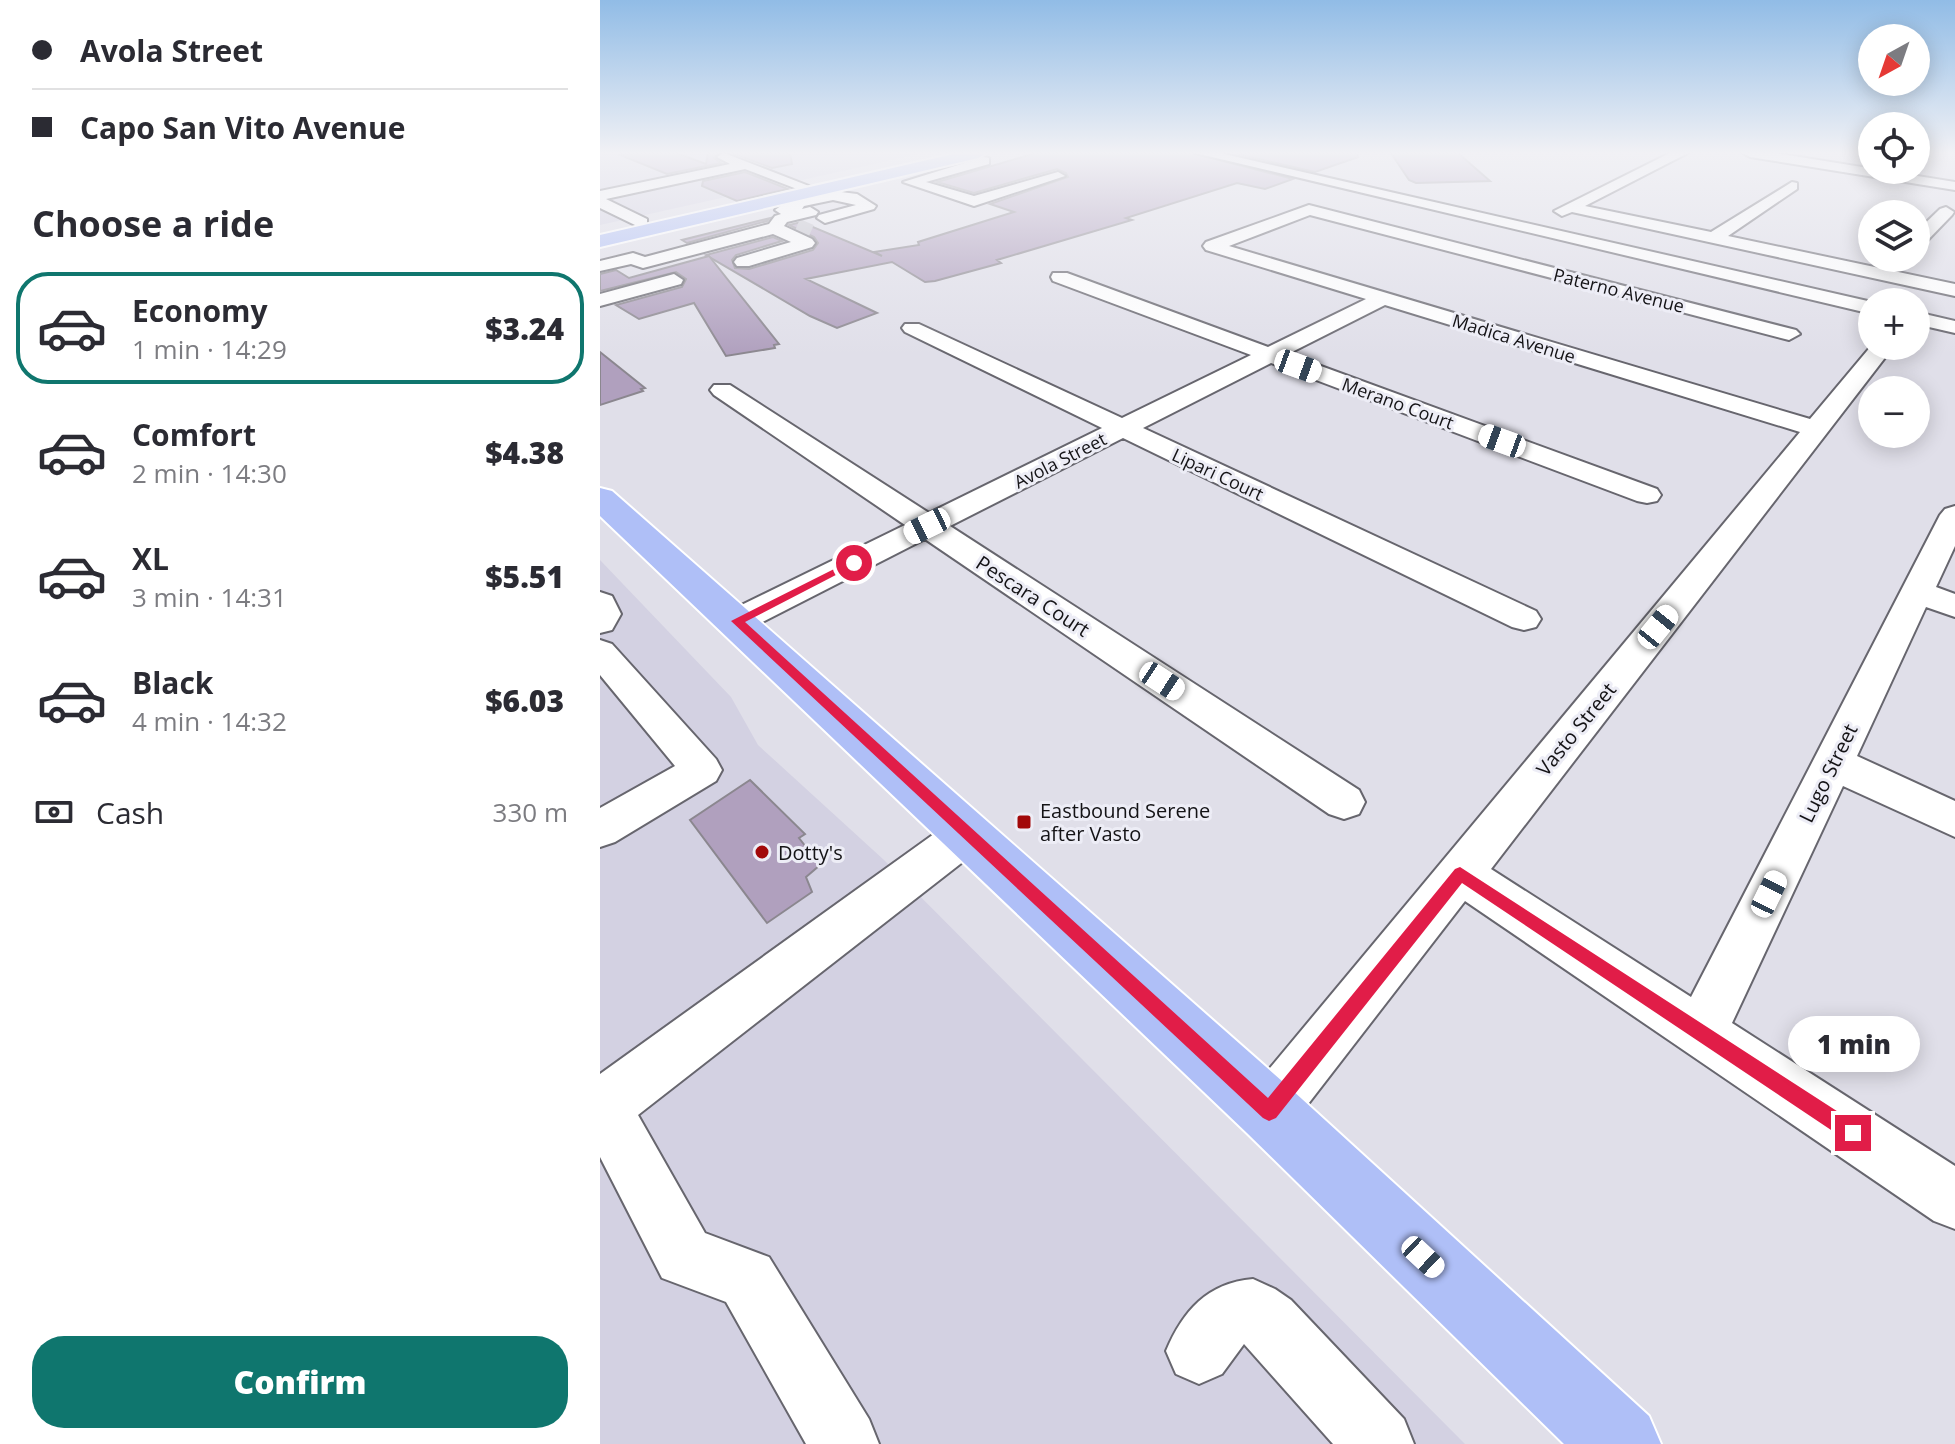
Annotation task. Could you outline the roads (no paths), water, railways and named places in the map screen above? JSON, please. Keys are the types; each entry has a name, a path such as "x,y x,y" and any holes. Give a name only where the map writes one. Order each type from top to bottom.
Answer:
{"main road":[{"path":"600,231 648,220"},
{"path":"600,241 634,251 722,220"},
{"path":"600,498 1269,1111 1621,1444"}],"street":[{"path":"765,220 855,230"},
{"path":"800,247 819,225 834,220"},
{"name":"Madica Avenue","path":"1281,220 1212,246 1816,429"},
{"name":"Paterno Avenue","path":"1350,220 1789,334"},
{"path":"1494,220 1858,305"},
{"path":"1477,253 1543,220"},
{"path":"1632,220 1955,290"},
{"path":"1714,238 1740,220"},
{"path":"600,254 634,251 780,222 806,243 730,265"},
{"path":"600,266 634,251"},
{"path":"600,300 681,278 634,251"},
{"name":"Merano Court","path":"1060,277 1647,495"},
{"name":"Avola Street","path":"737,621 1383,298"},
{"path":"1930,321 1955,327"},
{"name":"Lipari Court","path":"912,328 1524,619"},
{"name":"Vasto Street","path":"1269,1111 1872,360"},
{"name":"Pescara Court","path":"722,390 1344,802"},
{"name":"Lugo Street","path":"1701,1032 1955,515"},
{"path":"1917,592 1955,606"},
{"path":"600,603 604,614 600,622"},
{"path":"600,652 702,770 600,829"},
{"path":"1833,763 1955,820"},
{"path":"844,1444 747,1279 684,1256 601,1106 967,834"},
{"path":"1460,873 1955,1200"},
{"path":"1199,1351 1221,1319 1236,1312 1253,1311 1268,1323 1379,1444"}],"tunnel":[{"path":"797,226 816,234"}],"place":[{"name":"Eastbound Serene after Vasto","path":"1024,822"},
{"name":"Dotty's","path":"762,852"}]}
